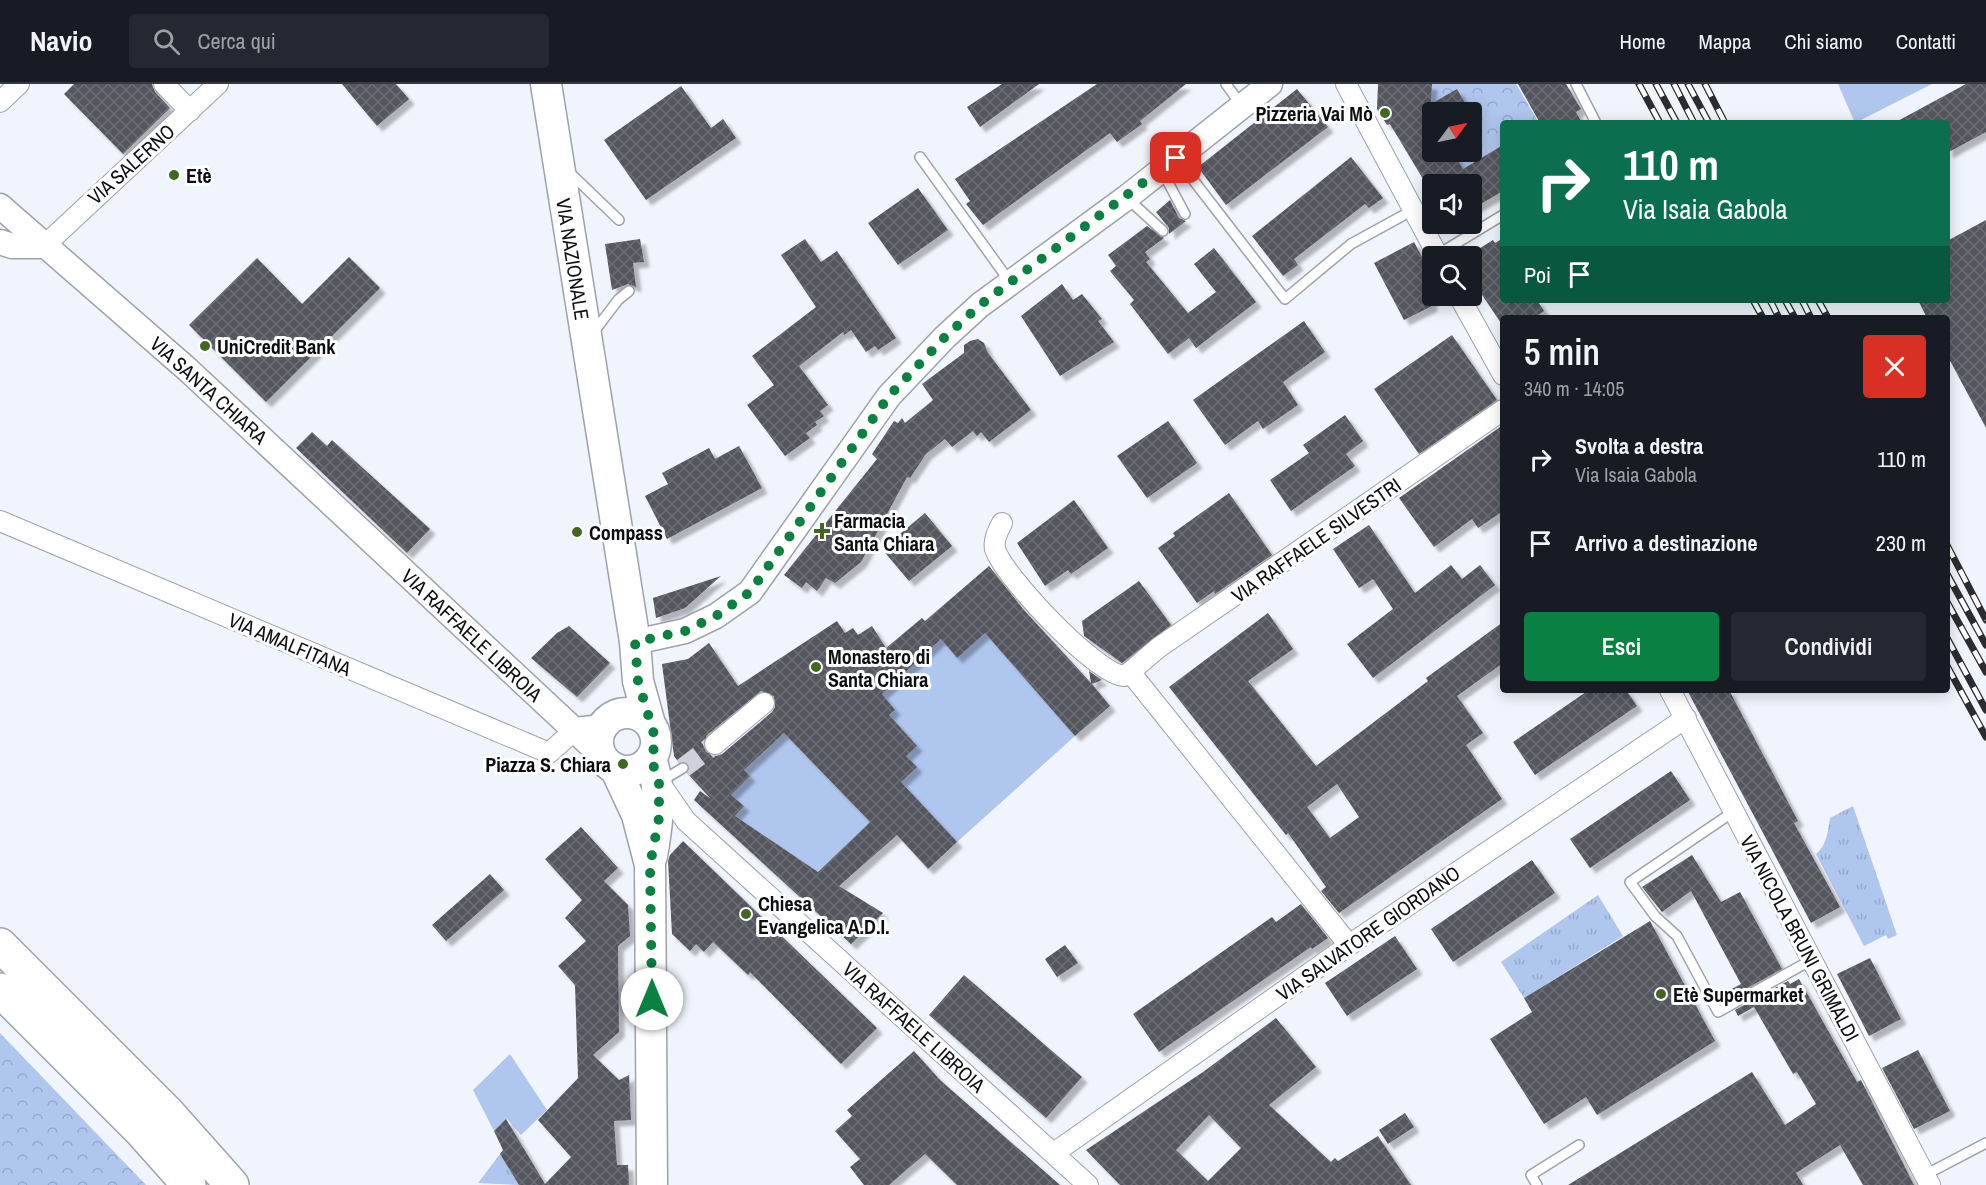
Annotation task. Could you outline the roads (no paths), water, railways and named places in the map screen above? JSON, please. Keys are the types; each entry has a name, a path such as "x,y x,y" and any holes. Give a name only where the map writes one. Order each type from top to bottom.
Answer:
{"highway":[{"path":"0,945 168,1113 232,1185"},
{"path":"0,990 140,1130 189,1185"}],"main road":[{"name":"VIA NAZIONALE","path":"546,84 600,434 635,642 638,681 665,770 661,818 650,865 652,1185"},
{"path":"600,740 638,681"},
{"path":"600,740 617,715 635,714 650,724"},
{"path":"600,740 631,771 646,764 665,770"},
{"path":"600,740 661,818"}],"street":[{"path":"0,102 19,84"},
{"path":"164,84 190,111"},
{"name":"VIA SALERNO","path":"44,246 218,84"},
{"path":"635,642 685,631 716,616 750,592 889,396 945,337 1010,282 1126,198 1270,84"},
{"path":"1346,84 1433,246"},
{"path":"1352,84 1359,109"},
{"name":"VIA SANTA CHIARA","path":"0,206 187,369 360,527"},
{"path":"0,242 12,246 44,246"},
{"path":"1465,306 1500,370"},
{"name":"VIA RAFFAELE SILVESTRI","path":"1130,672 1158,648 1500,412"},
{"name":"VIA AMALFITANA","path":"0,521 549,753 600,740"},
{"path":"1002,523 996,534 994,546 1001,564 1076,645 1098,664 1114,675 1124,676 1130,672 1349,945"},
{"name":"VIA RAFFAELE LIBROIA","path":"360,527 600,740"},
{"name":"VIA NICOLA BRUNI GRIMALDI","path":"1672,693 1928,1180"},
{"path":"715,744 764,703"},
{"name":"VIA SALVATORE GIORDANO","path":"1054,1153 1349,945 1686,718"},
{"name":"VIA RAFFAELE LIBROIA","path":"661,818 1054,1153 1088,1185"}],"lane":[{"path":"1226,84 1242,106"},
{"path":"1576,84 1594,120"},
{"path":"920,157 1010,282"},
{"path":"558,162 619,220"},
{"path":"1169,164 1285,299 1351,244 1413,210"},
{"path":"1169,164 1185,214"},
{"path":"1126,198 1163,231"},
{"path":"1454,246 1500,217"},
{"path":"586,342 618,300 629,291"},
{"path":"1733,812 1630,882 1655,916 1677,936 1718,1012 1813,959"},
{"path":"1928,1180 1986,1143"},
{"path":"1537,1185 1531,1175 1579,1145"}],"tunnel":[{"path":"683,768 715,744"}],"railway":[{"path":"1639,84 1658,120"},
{"path":"1656,84 1675,120"},
{"path":"1674,84 1692,120"},
{"path":"1688,84 1707,120"},
{"path":"1705,84 1723,120"},
{"path":"1755,303 1761,315"},
{"path":"1772,303 1778,315"},
{"path":"1787,303 1793,315"},
{"path":"1804,303 1810,315"},
{"path":"1820,303 1826,315"},
{"path":"1950,551 1986,620"},
{"path":"1950,579 1986,645"},
{"path":"1950,607 1986,672"},
{"path":"1950,644 1986,710"},
{"path":"1950,671 1986,737"}],"place":[{"name":"Pizzeria Vai Mò","path":"1385,113"},
{"name":"Etè","path":"174,175"},
{"name":"UniCredit Bank","path":"205,346"},
{"name":"Farmacia Santa Chiara","path":"822,531"},
{"name":"Compass","path":"577,532"},
{"name":"Monastero di Santa Chiara","path":"816,667"},
{"name":"Piazza S. Chiara","path":"623,764"},
{"name":"Chiesa Evangelica A.D.I.","path":"746,914"},
{"name":"Etè Supermarket","path":"1661,994"}]}
